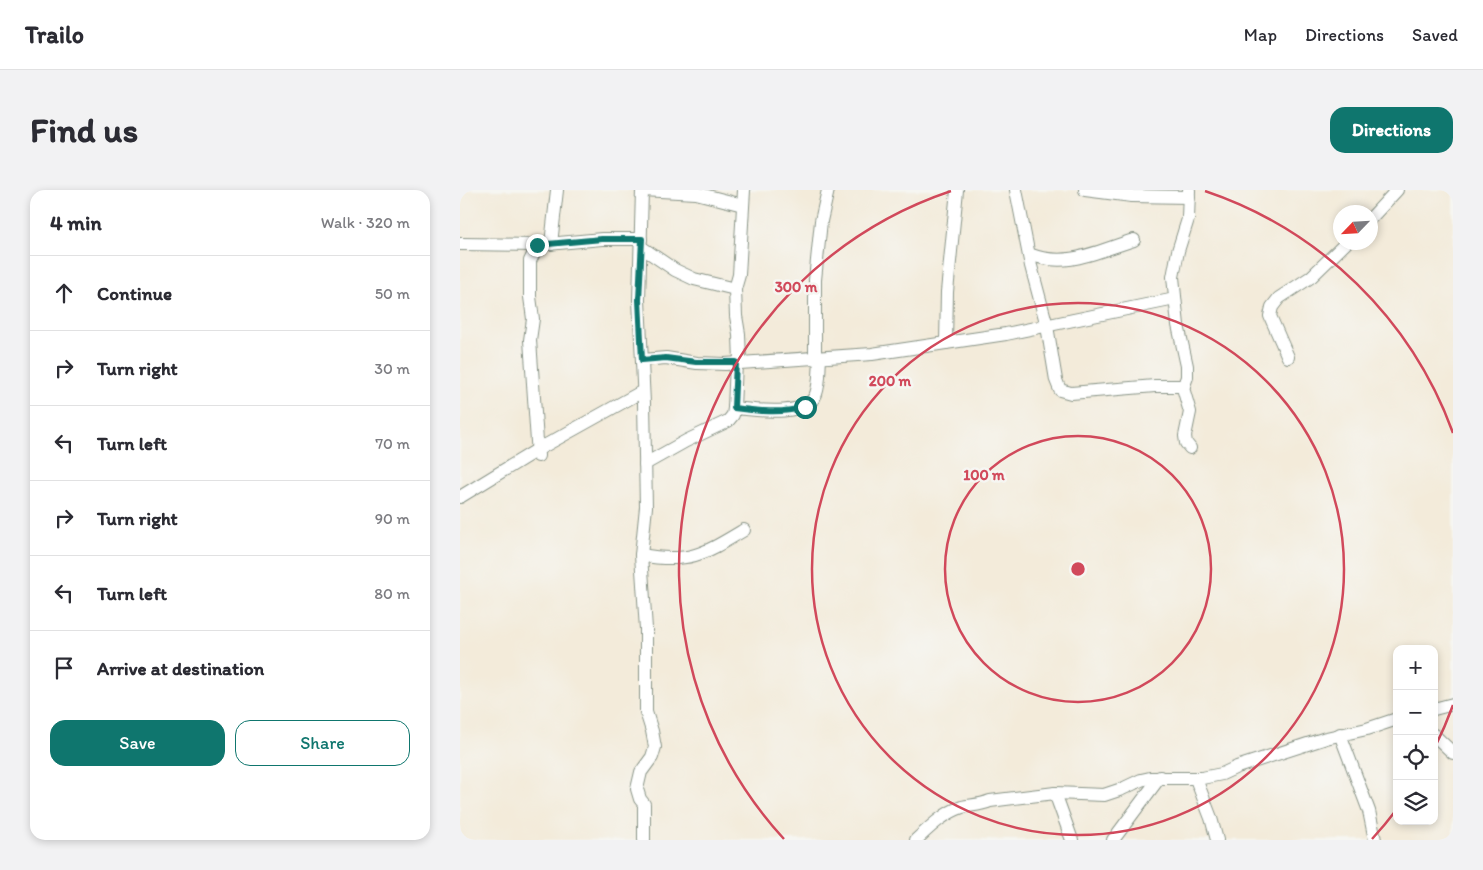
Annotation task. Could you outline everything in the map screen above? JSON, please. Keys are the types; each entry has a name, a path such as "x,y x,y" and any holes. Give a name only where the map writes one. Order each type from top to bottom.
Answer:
{"street":[{"path":"551,244 557,190"},
{"path":"644,840 644,804 640,799 637,789 641,772 652,757 655,747 646,712 646,629 641,555 646,507 639,300 642,190 696,193 743,204"},
{"path":"645,464 728,420 733,415 739,334 735,289 739,275 744,190"},
{"path":"734,408 760,411 795,410 805,407 812,402 817,393 818,359 815,280 821,221 828,190"},
{"path":"946,343 948,292 957,190"},
{"path":"1016,190 1029,254 1048,326 1056,380 1060,390 1065,392 1082,392 1155,386 1184,386"},
{"path":"1085,190 1132,196 1189,194 1188,219 1178,251 1173,277 1178,325 1187,366 1184,393 1190,412 1184,436 1190,448"},
{"path":"1378,210 1397,190"},
{"path":"460,244 534,245 602,239 641,243 675,270 694,279 735,289"},
{"path":"1029,254 1040,258 1064,261 1134,240"},
{"path":"534,245 535,251 530,261 530,298 533,318 530,340 537,453"},
{"path":"1288,357 1270,316 1272,307 1279,298 1311,277 1339,250"},
{"path":"642,360 666,358 696,362 738,362 818,359 872,354 1006,334 1175,299"},
{"path":"460,497 643,391"},
{"path":"641,555 656,558 678,558 698,555 708,552 744,530"},
{"path":"1438,708 1453,704"},
{"path":"916,840 948,814 963,807 981,805 990,801 1055,793 1104,795 1141,780 1160,777 1196,778 1222,774 1284,751 1393,720"},
{"path":"1340,734 1369,811 1375,840"},
{"path":"1438,739 1453,753"},
{"path":"1113,840 1160,777"},
{"path":"1196,778 1217,840"},
{"path":"1055,793 1072,840"}],"route":[{"path":"537,245 602,239 642,239 639,300 642,360 666,358 725,364 736,362 734,408 760,411 795,410 805,407"}]}
